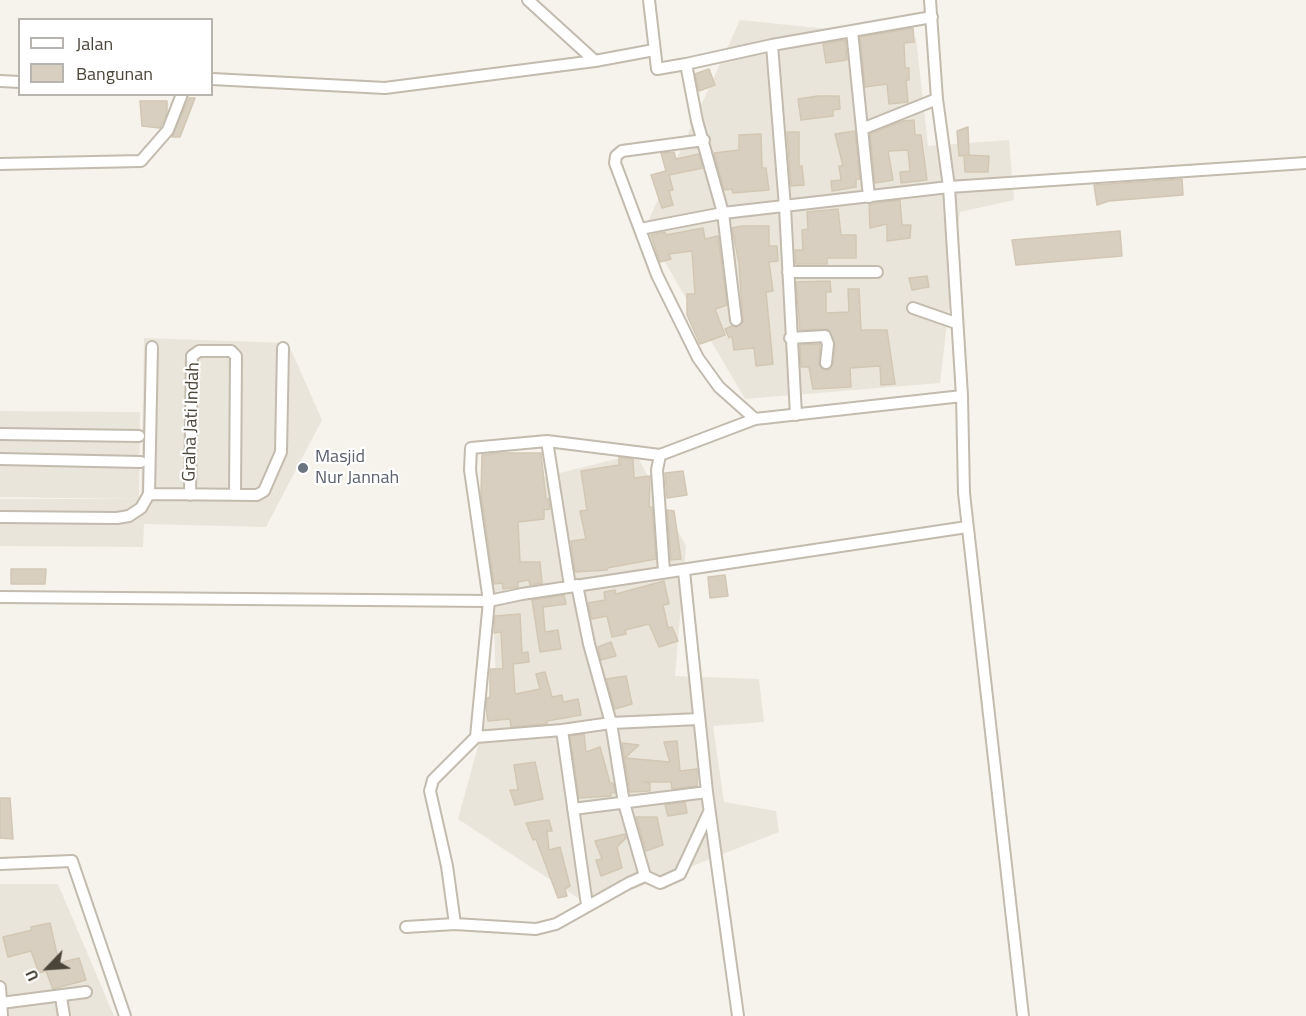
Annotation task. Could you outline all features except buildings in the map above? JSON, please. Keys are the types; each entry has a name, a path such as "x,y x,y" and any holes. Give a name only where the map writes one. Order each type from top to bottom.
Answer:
{"street":[{"path":"528,0 595,61"},
{"path":"650,0 657,69 772,45 932,17"},
{"path":"930,0 937,99 949,187 962,396 963,493 1023,1016"},
{"path":"852,31 869,197"},
{"path":"772,45 785,207 790,338 796,414"},
{"path":"213,79 385,88 595,61 654,50"},
{"path":"686,64 697,121 705,140 723,213 735,320"},
{"path":"0,81 18,82"},
{"path":"0,164 141,161 168,130 181,96"},
{"path":"862,129 937,99"},
{"path":"705,140 622,151 616,156 615,163 657,274 698,358 719,387 755,419"},
{"path":"640,229 723,213 949,187 1306,164"},
{"path":"788,272 877,272"},
{"path":"913,309 956,323"},
{"path":"790,338 825,336 828,344 826,363"},
{"path":"0,517 117,518 135,512 149,494 153,347"},
{"name":"Graha Jati Indah","path":"149,494 257,495 264,491 281,452 283,348"},
{"name":"Graha Jati Indah","path":"190,495 192,356 199,351 231,351 236,356 235,495"},
{"path":"455,924 447,866 430,791 433,780 476,737 489,601 470,470 471,447 547,441 660,455 755,419 962,396"},
{"path":"0,434 139,436"},
{"path":"547,441 573,586 611,723 624,803 645,876 660,883 680,874 710,810"},
{"path":"660,455 657,470 664,572"},
{"path":"0,459 141,462"},
{"path":"0,597 489,601 573,586 967,527"},
{"path":"684,571 707,792 738,1016"},
{"path":"476,737 562,730 611,723 699,719"},
{"path":"562,730 586,905"},
{"path":"573,809 707,792"},
{"path":"0,864 72,861 125,1016"},
{"path":"406,927 455,924 536,929 556,924 586,905 645,876"},
{"path":"0,987 2,1016"},
{"path":"2,1003 31,994 61,997 86,992"},
{"path":"61,997 64,1016"}],"shaded area":[{"path":"740,20 916,38 928,146 1009,140 1014,200 960,212 940,383 745,399 645,228"},
{"path":"144,338 288,343 322,420 266,527 144,524 143,547 0,546 0,499 141,499"},
{"path":"0,411 140,412 139,499 0,497"},
{"path":"636,454 686,546 675,676 759,679 764,722 713,726 724,802 776,811 779,832 590,906 458,819 496,680 488,491"},
{"path":"0,884 58,884 114,1016 0,1016"}],"place":[{"name":"Masjid Nur Jannah","path":"303,468"}]}
